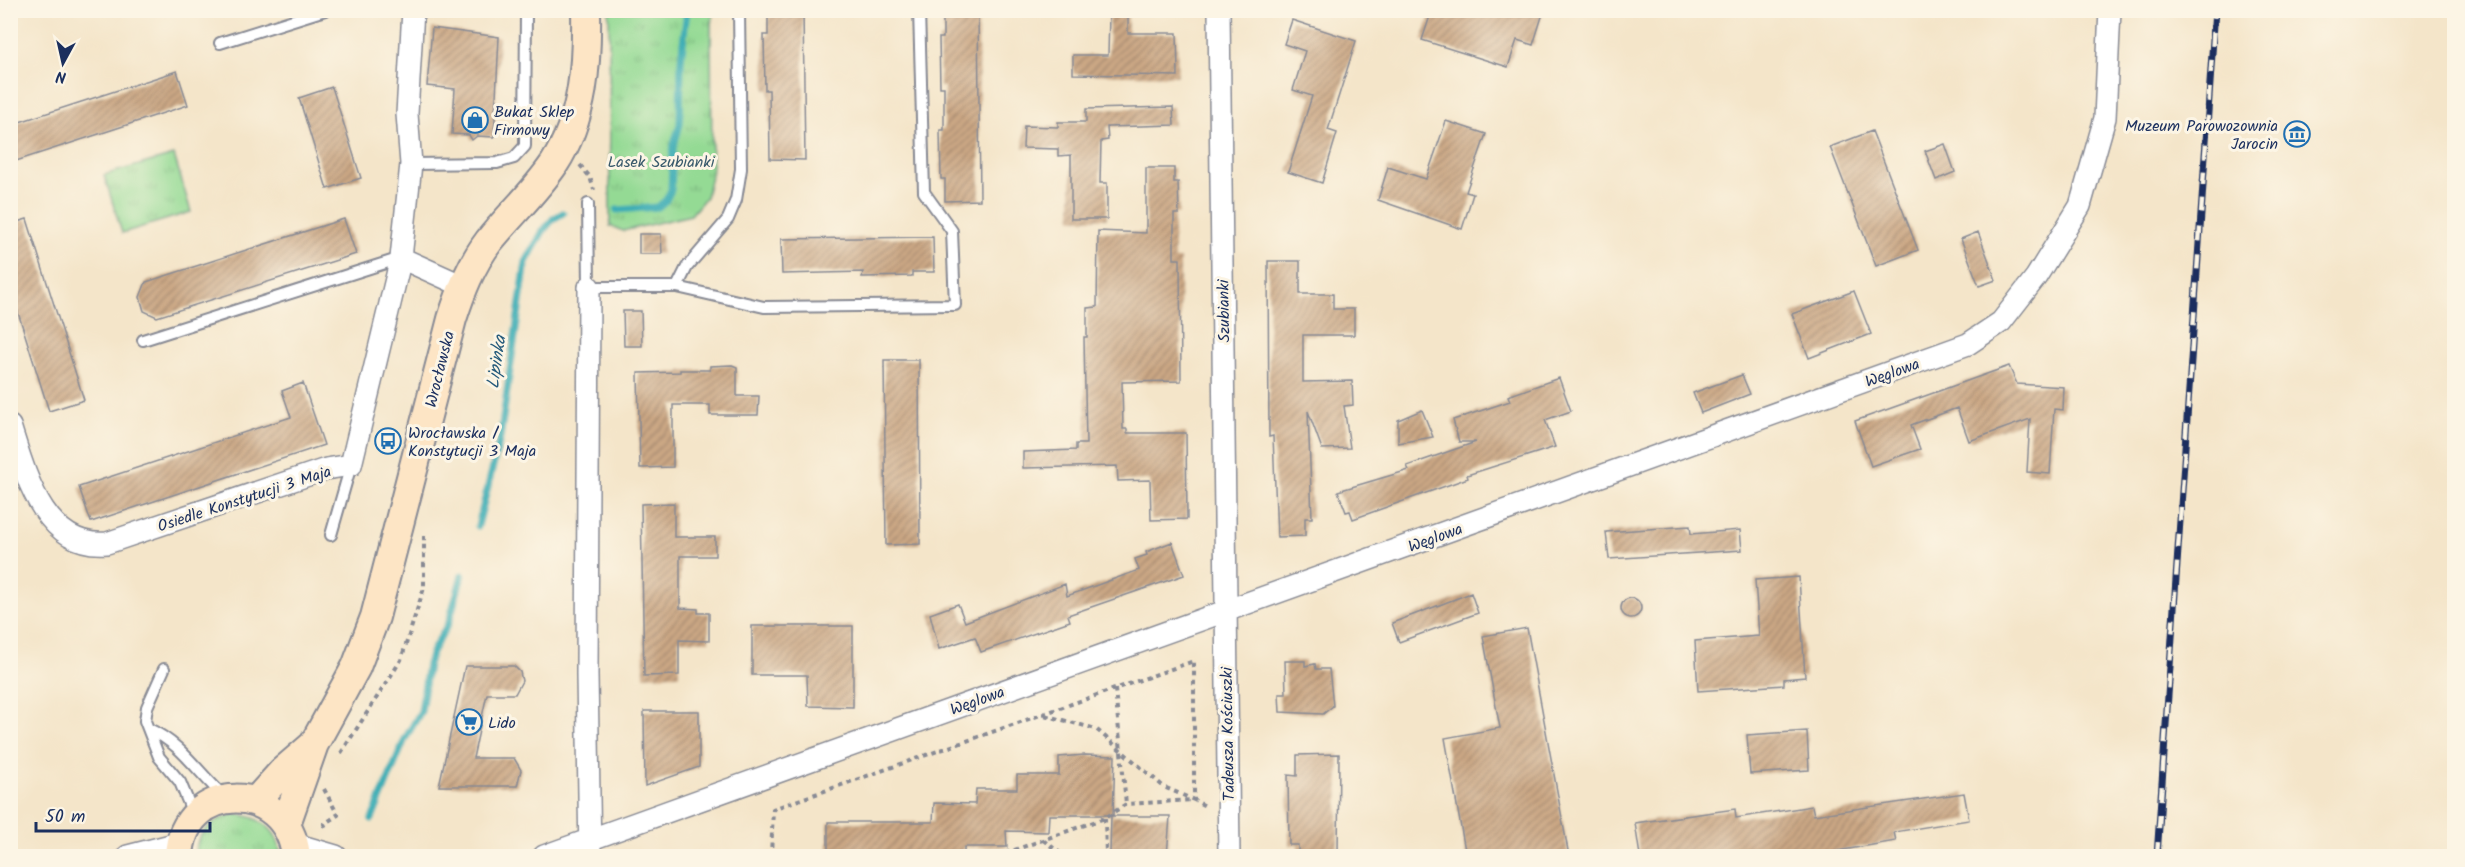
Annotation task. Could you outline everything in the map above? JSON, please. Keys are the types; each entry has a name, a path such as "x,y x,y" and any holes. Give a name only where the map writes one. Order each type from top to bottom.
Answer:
{"street":[{"name":"Osiedle Konstytucji 3 Maja","path":"10,426 30,487 46,514 73,537 91,545 107,543 326,469 351,465 401,258 411,164 408,114 413,10"},
{"name":"Wrocławska","path":"292,841 314,744 356,667 375,617 452,319 463,286 490,241 555,163 580,103 585,72 586,10"},
{"name":"Szubianki","path":"1219,10 1226,612"},
{"name":"Węglowa","path":"544,856 591,848 1226,612 1968,344 2001,322 2036,277 2080,206 2105,118 2110,10"},
{"path":"401,258 463,286"},
{"path":"589,287 587,675 591,848"},
{"name":"Tadeusza Kościuszki","path":"1226,612 1229,856"},
{"name":"Wrocławska","path":"256,801 283,771 314,744"},
{"path":"128,856 179,850 194,816 210,804 228,799 256,801 273,810 292,841 336,856"}],"lane":[{"path":"220,43 324,10"},
{"path":"411,164 497,163 514,158 525,146 526,10"},
{"path":"677,287 687,267 728,219 736,200 741,169 739,10"},
{"path":"588,204 589,287 677,287 764,307 956,305 952,231 924,192 919,10"},
{"path":"142,340 401,258"},
{"path":"331,536 351,465"},
{"path":"164,669 147,707 145,721 159,757 180,782 194,816"},
{"path":"149,729 173,742 205,779 228,799"}],"path":[{"path":"771,856 773,808 1194,661 1194,800"},
{"path":"1115,689 1126,804"},
{"path":"1043,714 1096,729 1121,753 1164,787 1208,808 1208,817"},
{"path":"997,856 1105,818 1126,804 1194,800"},
{"path":"1105,818 1106,856"},
{"path":"1043,840 1064,856"}],"green space":[{"name":"Lasek Szubianki","path":"609,11 714,11 711,23 712,172 706,197 691,215 623,231 610,226"},
{"path":"174,155 191,212 122,233 104,175"},
{"path":"233,814 251,817 266,825 276,838 280,856 196,856 198,841 206,829"}],"building":[{"path":"768,10 803,10 805,160 770,159 769,90 765,90 764,35 768,35"},
{"path":"943,10 978,10 980,200 945,201 945,179 941,179 940,130 944,130 944,87 940,87 939,38 943,38"},
{"path":"1432,10 1544,10 1533,45 1517,40 1508,67 1422,40"},
{"path":"1109,15 1128,15 1128,33 1177,33 1178,76 1073,74 1073,55 1108,55"},
{"path":"1292,20 1356,41 1328,130 1337,133 1322,183 1288,172 1312,96 1293,90 1305,51 1284,44"},
{"path":"432,28 499,37 494,137 477,136 472,140 469,135 452,134 455,89 427,86"},
{"path":"177,71 188,105 10,163 10,125"},
{"path":"332,87 361,178 327,189 299,98"},
{"path":"1173,107 1174,125 1107,127 1108,140 1101,141 1100,183 1107,183 1107,219 1071,219 1071,155 1058,156 1058,149 1023,148 1024,126 1058,127 1058,122 1086,122 1086,109"},
{"path":"1446,121 1486,134 1466,192 1473,194 1462,229 1378,200 1388,167 1426,179"},
{"path":"1872,131 1918,250 1876,266 1830,147"},
{"path":"1945,144 1955,172 1936,180 1925,151"},
{"path":"1146,168 1174,168 1174,182 1178,182 1179,214 1174,214 1174,259 1180,259 1181,381 1122,382 1123,429 1127,429 1127,433 1186,433 1187,519 1151,520 1150,480 1118,481 1117,466 1023,468 1023,452 1076,450 1076,444 1086,444 1084,337 1087,337 1087,308 1097,307 1098,231 1146,233"},
{"path":"27,219 84,400 49,411 10,287 10,224"},
{"path":"344,219 356,254 157,317 144,311 140,297 146,282"},
{"path":"1978,232 1996,280 1979,286 1961,239"},
{"path":"639,234 661,234 662,254 639,254"},
{"path":"933,237 934,272 912,272 912,276 862,277 863,272 782,274 781,239"},
{"path":"1268,261 1300,261 1300,294 1333,294 1333,309 1354,309 1354,335 1303,335 1303,382 1352,381 1353,405 1344,406 1350,448 1322,449 1308,411 1312,518 1305,518 1305,536 1277,537 1273,436 1269,437"},
{"path":"1854,291 1871,334 1809,358 1792,314"},
{"path":"623,311 641,311 642,346 624,346"},
{"path":"884,360 919,360 920,544 886,545"},
{"path":"732,365 737,367 737,396 759,396 758,415 710,415 710,405 673,405 673,467 640,468 638,373 710,370 710,366"},
{"path":"2009,366 2017,384 2064,387 2063,410 2054,409 2050,474 2027,472 2030,419 1969,441 1957,408 1911,425 1920,449 1871,466 1855,421"},
{"path":"1742,375 1750,394 1701,413 1693,393"},
{"path":"1559,378 1571,411 1545,420 1555,447 1467,475 1468,478 1353,519 1350,511 1346,512 1338,491 1409,470 1407,466 1476,442 1459,442 1453,420 1510,401 1508,396"},
{"path":"303,383 324,445 91,522 79,487 291,417 282,391"},
{"path":"1422,410 1433,437 1398,443 1398,420"},
{"path":"674,503 674,537 715,537 715,556 680,556 680,608 698,609 698,613 709,613 709,641 679,640 679,675 644,676 641,504"},
{"path":"1690,526 1691,534 1740,530 1742,550 1609,559 1606,532"},
{"path":"1172,542 1184,575 1068,615 1070,621 981,652 975,637 939,649 930,614 958,604 965,622 1065,584 1067,596 1139,570 1135,559"},
{"path":"1799,577 1805,677 1784,679 1784,685 1698,691 1695,641 1759,636 1755,580"},
{"path":"1471,593 1478,613 1399,642 1392,623"},
{"path":"1631,598 1638,601 1641,608 1638,615 1631,618 1624,615 1621,608 1624,601"},
{"path":"752,626 853,626 853,707 808,706 807,675 752,675"},
{"path":"1527,628 1569,856 1466,856 1445,738 1500,728 1483,636"},
{"path":"1285,661 1305,661 1305,666 1315,664 1316,669 1329,669 1333,706 1323,714 1280,712 1279,694 1286,694"},
{"path":"465,666 514,666 520,672 522,681 515,694 487,694 473,758 514,758 521,770 517,786 439,786"},
{"path":"644,711 699,711 699,767 645,786"},
{"path":"1807,731 1809,770 1750,774 1747,735"},
{"path":"1339,754 1338,856 1298,856 1298,845 1289,845 1288,775 1297,776 1297,755"},
{"path":"1115,756 1113,815 1049,815 1048,832 1006,831 1007,847 964,847 964,856 828,856 828,822 933,822 934,803 975,804 976,789 1017,789 1017,775 1059,775 1059,757"},
{"path":"1964,793 1969,820 1894,832 1896,841 1820,854 1820,856 1640,856 1635,823 1735,809 1736,818 1812,806 1814,815"},
{"path":"1111,816 1170,816 1167,856 1128,856 1128,854 1110,853"}],"waterway":[{"name":"Lipinka","path":"617,210 658,207 666,200 671,190 673,148 680,124 681,61 687,10"},
{"name":"Lipinka","path":"478,526 500,438 526,262 543,231 553,219 563,213"},
{"name":"Lipinka","path":"372,819 405,739 421,711 428,664 449,622 462,575"}],"railway":[{"path":"2157,856 2215,10"}],"place":[{"name":"Bukat Sklep Firmowy","path":"475,120"},
{"name":"Muzeum Parowozownia Jarocin","path":"2297,134"},
{"name":"Wrocławska / Konstytucji 3 Maja","path":"388,441"},
{"name":"Lido","path":"469,722"}]}
